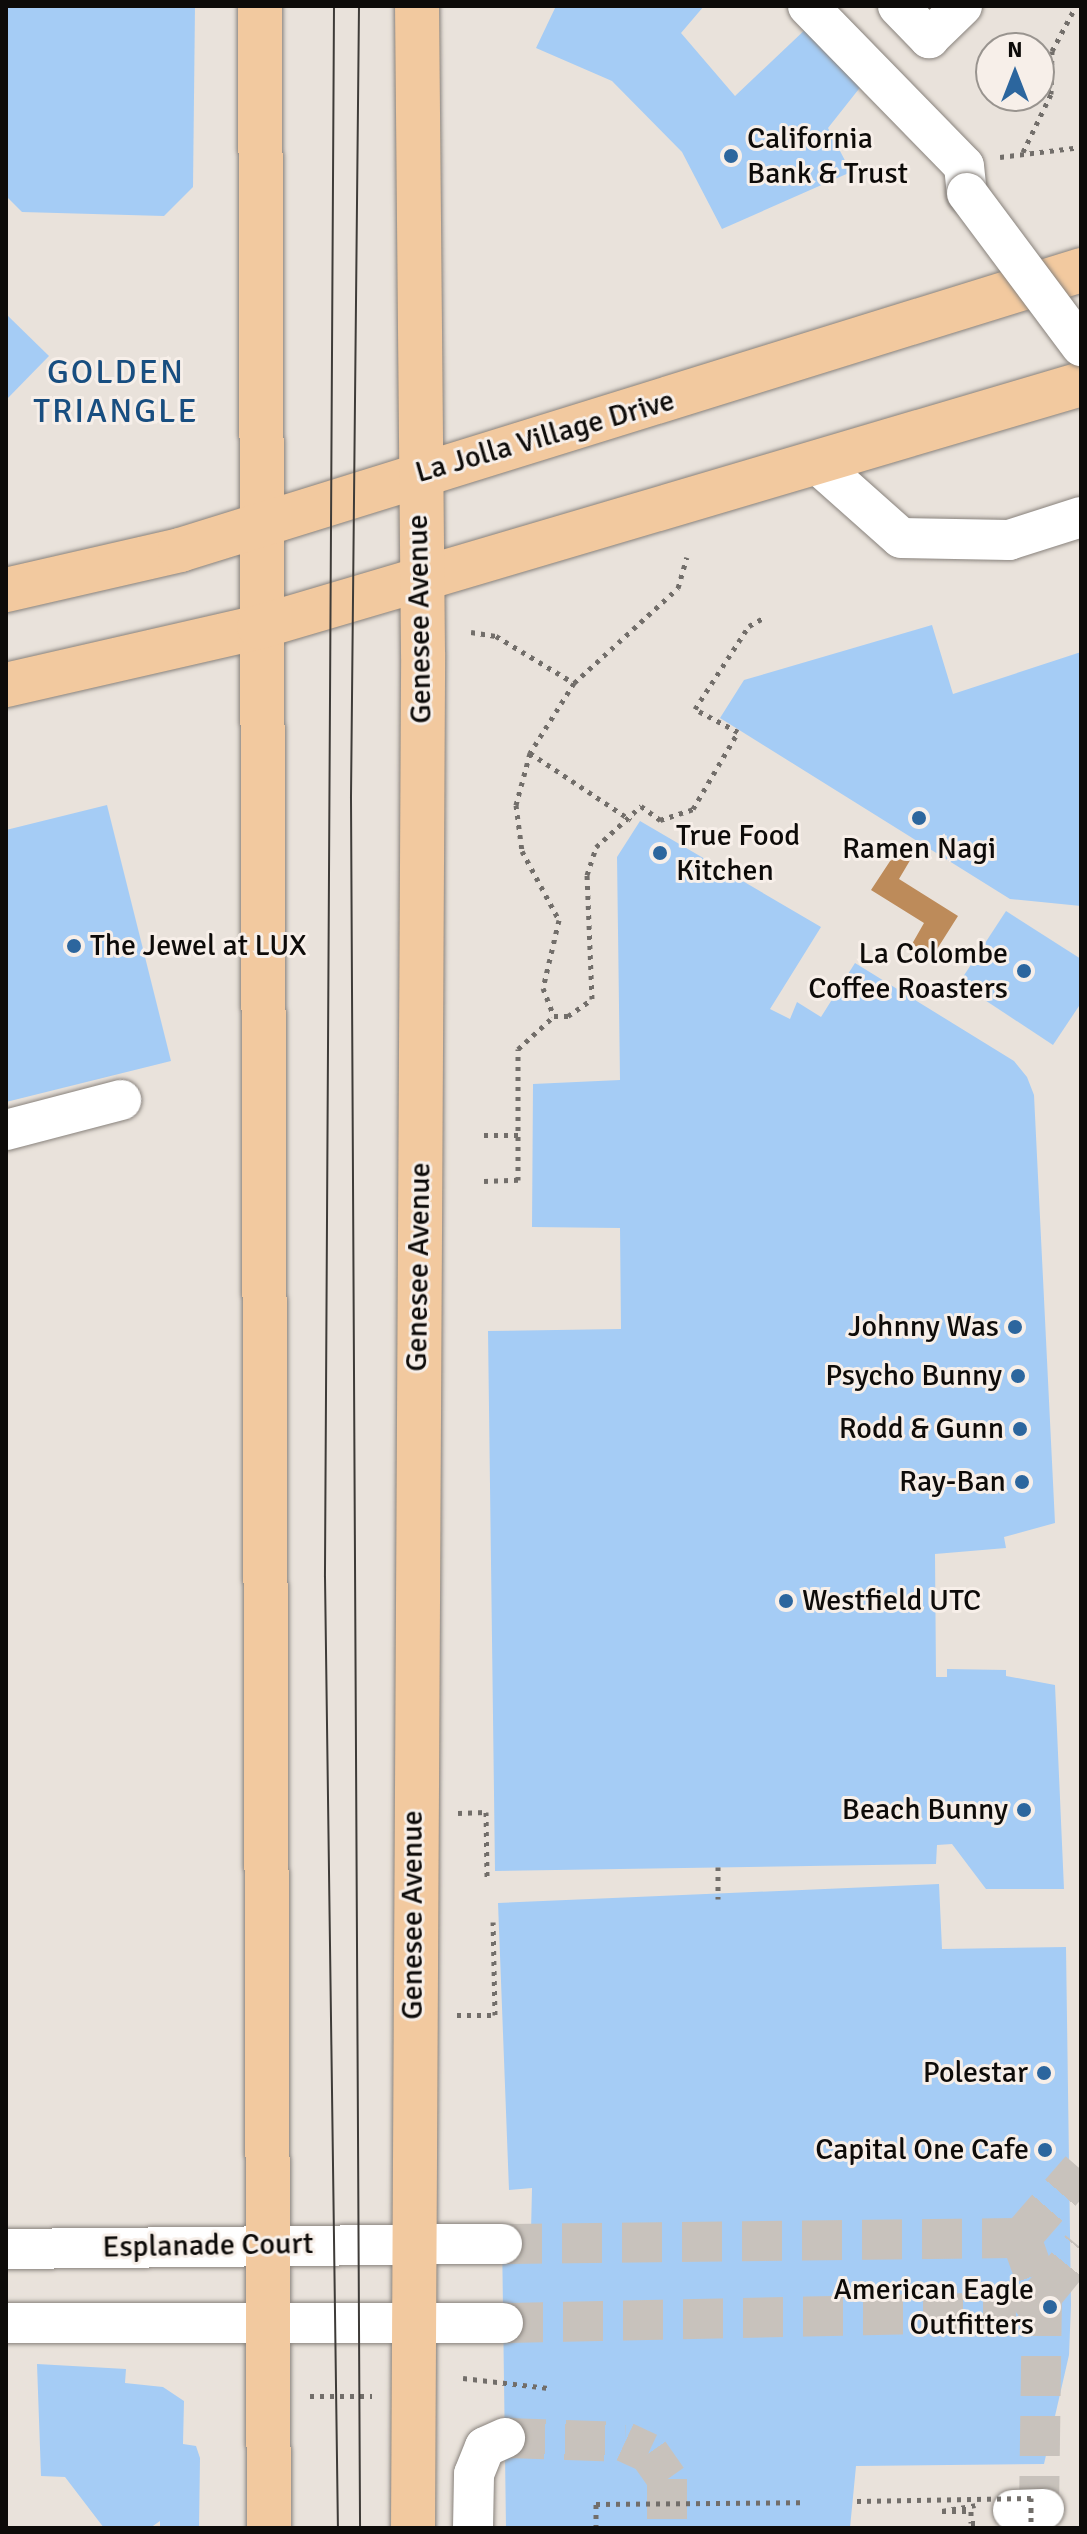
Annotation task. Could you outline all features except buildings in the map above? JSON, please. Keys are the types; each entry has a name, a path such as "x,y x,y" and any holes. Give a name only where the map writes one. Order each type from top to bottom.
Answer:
{"main road":[{"path":"260,6 258,524 269,2528"},
{"name":"Genesee Avenue","path":"413,2528 410,2323 419,582 416,473 417,6"},
{"name":"La Jolla Village Drive","path":"6,590 258,524 416,473 691,396 1081,270"},
{"path":"6,685 259,627 820,466 1081,384"}],"street":[{"path":"808,6 962,172 1081,346"},
{"path":"898,6 929,38 962,6"},
{"path":"820,466 901,538 1009,540 1081,517"},
{"path":"6,1130 121,1100"},
{"name":"Esplanade Court","path":"6,2249 502,2244"},
{"path":"6,2323 503,2323"},
{"path":"473,2528 474,2474 485,2447 505,2438"}],"path":[{"path":"1023,152 1051,94 1052,51 1076,6"},
{"path":"962,172 1023,152 1081,147"},
{"path":"554,1016 543,988 559,920 517,829 530,753 574,683 678,588 687,557"},
{"path":"484,1181 518,1180 518,1049 554,1016 584,1011 592,999 587,875 596,847 631,820 641,806 660,820 693,809 738,732 695,709 749,626 765,617"},
{"path":"471,632 496,636 574,683"},
{"path":"530,753 631,820"},
{"path":"484,1135 518,1135"},
{"path":"458,1813 486,1812 487,1878"},
{"path":"718,1867 718,1899"},
{"path":"457,2015 495,2015 493,1922"},
{"path":"463,2378 481,2385 548,2388"},
{"path":"857,2501 1031,2498 1029,2516"},
{"path":"941,2500 942,2511 971,2511 971,2523"},
{"path":"596,2528 596,2504 805,2502"}],"shaded area":[{"path":"898,849 912,857 899,879 958,916 932,957 912,944 924,923 871,890"}],"tunnel":[{"path":"502,2244 1021,2238 1081,2169"},
{"path":"1021,2238 1042,2296 1039,2509"},
{"path":"503,2323 1016,2312 1042,2296 1081,2248"},
{"path":"505,2438 625,2442 649,2453 667,2479 667,2528"}],"tram line":[{"path":"334,6 325,1577 338,2528"},
{"path":"359,6 351,798 360,2528"}],"place":[{"name":"California Bank & Trust","path":"731,156"},
{"name":"Ramen Nagi","path":"919,818"},
{"name":"True Food Kitchen","path":"660,853"},
{"name":"The Jewel at LUX","path":"74,946"},
{"name":"La Colombe Coffee Roasters","path":"1024,971"},
{"name":"Johnny Was","path":"1015,1327"},
{"name":"Psycho Bunny","path":"1018,1376"},
{"name":"Rodd & Gunn","path":"1020,1429"},
{"name":"Ray-Ban","path":"1022,1482"},
{"name":"Westfield UTC","path":"786,1601"},
{"name":"Beach Bunny","path":"1024,1810"},
{"name":"Polestar","path":"1044,2073"},
{"name":"Capital One Cafe","path":"1045,2150"},
{"name":"American Eagle Outfitters","path":"1050,2307"}],"district":[{"name":"GOLDEN TRIANGLE","path":"116,392"}]}
